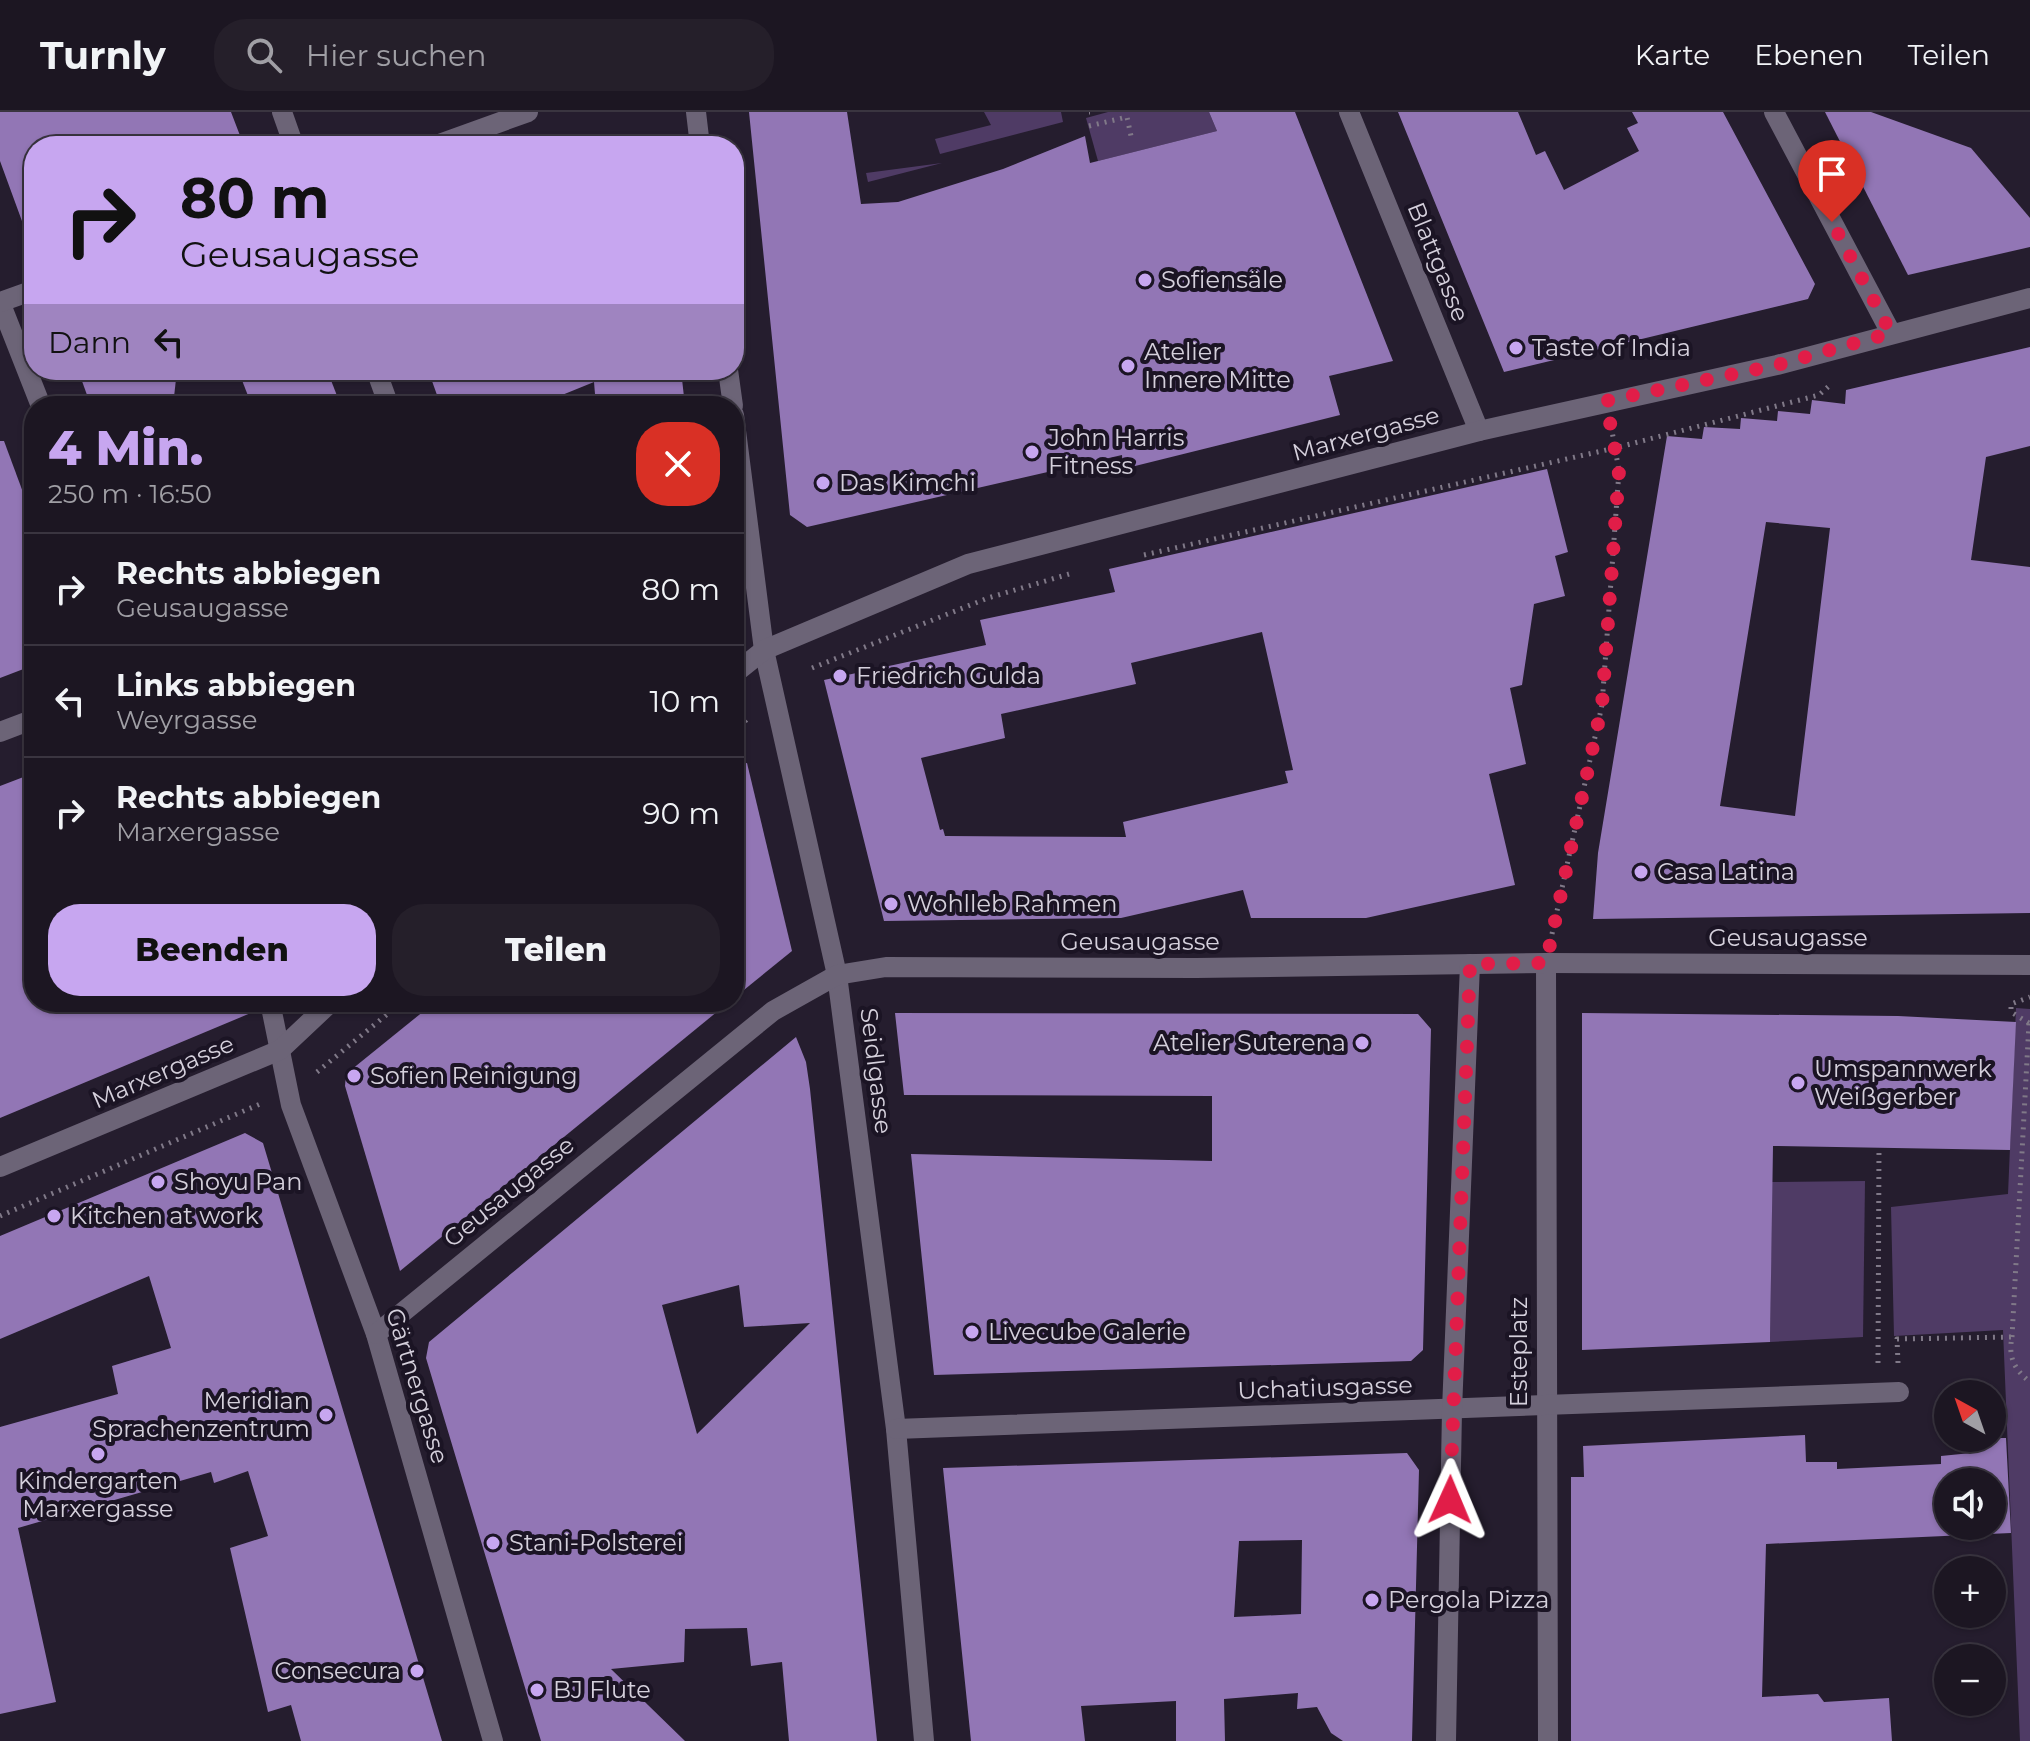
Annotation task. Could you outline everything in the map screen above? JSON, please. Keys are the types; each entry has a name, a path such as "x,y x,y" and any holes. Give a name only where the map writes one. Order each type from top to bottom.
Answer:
{"street":[{"path":"282,112 290,136"},
{"path":"462,136 528,112"},
{"path":"696,112 699,136"},
{"name":"Blattgasse","path":"1349,112 1479,431"},
{"path":"1774,112 1891,333"},
{"path":"24,294 0,302 24,363"},
{"name":"Marxergasse","path":"744,666 764,650 968,564 1479,431 1777,365 2030,298"},
{"name":"Seidlgasse","path":"744,493 764,650 837,975 896,1429 924,1741"},
{"path":"0,732 24,723"},
{"name":"Geusaugasse","path":"376,1334 773,1011 837,975 886,967 1546,963 2030,965"},
{"name":"Esteplatz","path":"1546,963 1548,1741"},
{"path":"1446,1741 1452,1410 1470,964"},
{"name":"Gärtnergasse","path":"272,1012 289,1092 376,1334 493,1741"},
{"name":"Marxergasse","path":"0,1167 280,1050 320,1012"},
{"name":"Uchatiusgasse","path":"896,1429 1899,1392"}],"path":[{"path":"1089,126 1127,117 1131,136"},
{"path":"1137,556 1615,448 1819,395 1834,382"},
{"path":"1546,963 1602,705 1619,471 1606,401"},
{"path":"744,722 772,690 793,675 988,598 1077,572"},
{"path":"0,1216 289,1092 389,1012"},
{"path":"2029,1023 2009,1352 2018,1372 2030,1382"},
{"path":"1877,1336 1879,1148"},
{"path":"1899,1392 1897,1339 2012,1337"}],"shaded area":[{"path":"984,112 1061,112 1063,122 940,154 935,139 991,125"},
{"path":"1108,112 1209,112 1217,131 1098,161 1086,118"},
{"path":"942,163 868,182 866,173"},
{"path":"2016,1008 2030,1009 2030,1741 2020,1741 2003,1330 1894,1336 1891,1207 2008,1194"},
{"path":"1865,1181 1863,1337 1770,1342 1772,1182"}],"building":[{"path":"0,112 231,112 240,136 24,136 24,227 0,161"},
{"name":"Sofiensäle","path":"749,112 847,112 861,204 898,202 1003,169 1085,136 1090,163 1217,131 1209,112 1295,112 1393,361 1329,376 1340,415 1123,469 1122,455 807,527 790,515"},
{"path":"1398,112 1518,112 1536,155 1545,151 1564,190 1639,151 1627,128 1638,123 1632,112 1723,112 1815,284 1808,299 1504,372"},
{"path":"1825,112 1871,112 1971,148 2030,218 2030,247 1908,275"},
{"path":"2030,347 2030,446 1986,457 1971,560 2030,567 2030,913 1593,919 1598,853 1667,436 1702,439 1704,427 1740,429 1741,418 1777,421 1778,411 1810,414 1812,400 1845,404 1846,390","holes":["1766,522 1830,528 1795,816 1720,806"]},
{"path":"82,380 176,380 174,396 87,396"},
{"path":"242,380 331,380 337,396 248,396"},
{"path":"432,380 682,380 684,396 595,396 594,382 560,396 437,396"},
{"path":"0,441 4,441 24,495 24,669 0,678"},
{"path":"1547,469 1568,552 1555,556 1565,596 1534,604 1522,685 1510,688 1526,764 1489,774 1515,885 1366,918 1251,918 1243,890 1121,918 884,921 824,680 986,645 980,620 1115,592 1109,569","holes":["1262,632 1293,770 1285,771 1288,783 1123,822 1126,837 945,836 943,829 940,830 921,758 1005,738 1001,714 1136,684 1131,663"]},
{"path":"744,763 747,763 792,951 744,990"},
{"path":"24,777 24,1012 253,1012 0,1118 0,786"},
{"path":"423,1012 717,1012 400,1271 345,1086 346,1074"},
{"path":"895,1013 1418,1014 1431,1029 1423,1350 1411,1361 934,1375 911,1154 1212,1161 1212,1096 904,1095"},
{"name":"Umspannwerk Weißgerber","path":"1582,1013 1898,1016 2016,1022 2010,1150 1773,1146 1770,1342 1582,1350"},
{"path":"796,1037 806,1062 810,1089 877,1741 789,1741 782,1662 751,1666 747,1628 685,1629 684,1662 611,1669 685,1741 541,1741 426,1358 429,1342","holes":["739,1285 744,1327 810,1323 697,1434 662,1305"]},
{"path":"245,1133 263,1143 442,1741 301,1741 291,1705 268,1712 230,1548 268,1536 248,1471 214,1483 211,1472 18,1528 56,1702 0,1714 0,1427 118,1394 112,1366 171,1348 149,1276 0,1339 0,1236"},
{"path":"1805,1435 1806,1462 1837,1462 1837,1469 1941,1464 1941,1456 2006,1452 2006,1438 2011,1533 2006,1533 2006,1468 1934,1468 1934,1536 1766,1544 1762,1697 1818,1694 1824,1702 1889,1698 1892,1741 1571,1741 1571,1477 1584,1477 1583,1446"},
{"path":"1407,1453 1419,1470 1412,1741 1343,1741 1331,1733 1317,1707 1297,1709 1298,1693 1224,1699 1225,1741 1176,1741 1176,1701 1081,1706 1085,1741 971,1741 943,1468","holes":["1302,1540 1301,1614 1234,1617 1239,1541"]}],"place":[{"name":"Sofiensäle","path":"1145,280"},
{"name":"Taste of India","path":"1516,348"},
{"name":"Atelier Innere Mitte","path":"1128,366"},
{"name":"John Harris Fitness","path":"1032,452"},
{"name":"Das Kimchi","path":"823,483"},
{"name":"Friedrich Gulda","path":"840,676"},
{"name":"Casa Latina","path":"1641,872"},
{"name":"Wohlleb Rahmen","path":"891,904"},
{"name":"Atelier Suterena","path":"1362,1043"},
{"name":"Sofien Reinigung","path":"354,1076"},
{"name":"Umspannwerk Weißgerber","path":"1798,1083"},
{"name":"Shoyu Pan","path":"158,1182"},
{"name":"Kitchen at work","path":"54,1216"},
{"name":"Livecube Galerie","path":"972,1332"},
{"name":"Meridian Sprachenzentrum","path":"326,1415"},
{"name":"Kindergarten Marxergasse","path":"98,1454"},
{"name":"Stani-Polsterei","path":"493,1543"},
{"name":"Pergola Pizza","path":"1372,1600"},
{"name":"Consecura","path":"417,1671"},
{"name":"BJ Flute","path":"537,1690"}],"route":[{"path":"1450,1500 1470,964 1546,963 1602,705 1619,471 1606,401 1777,365 1891,333 1832,222"}]}
